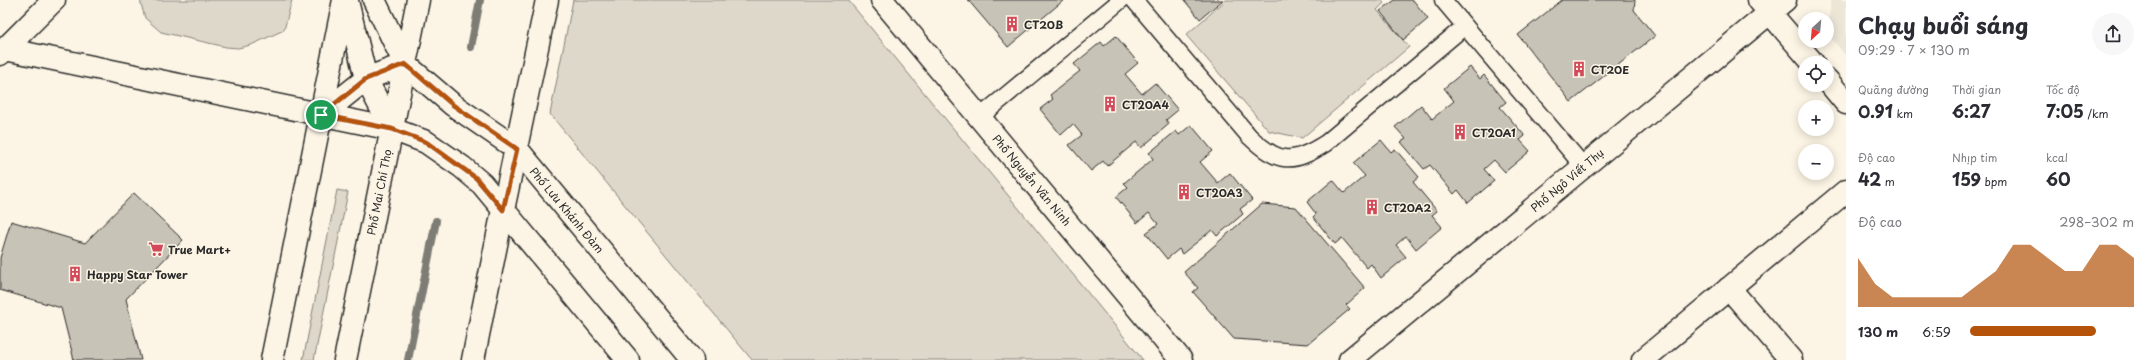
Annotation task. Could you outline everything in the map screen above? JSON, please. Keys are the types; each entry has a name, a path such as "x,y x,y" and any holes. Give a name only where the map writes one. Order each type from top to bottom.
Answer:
{"street":[{"path":"2,51 54,0"},
{"path":"346,0 366,79 392,129"},
{"path":"272,360 321,115 346,0"},
{"path":"321,115 366,79 405,64 374,0"},
{"name":"Phố Mai Chí Thọ","path":"345,360 418,0"},
{"path":"473,360 547,0"},
{"name":"Phố Nguyễn Văn Ninh","path":"882,0 1181,360"},
{"path":"1771,4 1807,56"},
{"name":"Phố Ngô Viết Thụ","path":"1350,360 1584,167 1771,4"},
{"path":"2,51 392,129 426,142 476,178 628,360"},
{"name":"Phố Lưu Khánh Đàm","path":"405,64 453,105 517,149 692,360"},
{"path":"1834,88 1846,102"},
{"path":"1643,360 1846,191"},
{"path":"1729,288 1791,360"}],"lane":[{"path":"980,117 1121,0"},
{"path":"1134,0 1249,136 1269,153 1295,159 1307,155 1326,143 1465,26"},
{"path":"1443,0 1584,167"}],"shaded area":[{"path":"140,0 292,0 284,30 251,45 238,48 226,47 161,32 145,18"},
{"path":"573,0 848,0 1143,360 752,360 550,114"},
{"path":"1226,0 1381,0 1384,3 1377,10 1409,47 1302,138 1269,131 1186,35"},
{"path":"1831,0 1846,0 1846,56 1834,41 1834,12 1830,12"},
{"path":"337,190 348,192 314,360 303,360"}],"building":[{"name":"CT20B","path":"968,0 1064,0 1008,47"},
{"path":"1184,0 1223,0 1200,19"},
{"path":"1395,0 1413,0 1428,19 1403,40 1380,11"},
{"name":"CT20E","path":"1562,0 1635,0 1634,10 1655,36 1571,102 1518,35"},
{"name":"CT20A4","path":"1116,36 1138,63 1125,74 1142,94 1155,83 1178,110 1166,120 1169,124 1141,148 1136,142 1107,166 1103,161 1091,171 1069,145 1082,135 1073,124 1061,135 1040,109 1053,99 1050,95 1080,71 1074,64 1101,42 1104,46"},
{"name":"CT20A1","path":"1470,67 1480,79 1484,75 1506,102 1500,107 1525,136 1520,140 1530,151 1505,172 1494,160 1484,169 1494,181 1468,203 1458,190 1454,194 1430,165 1424,169 1401,142 1406,139 1395,127 1421,105 1432,119 1454,101 1444,88"},
{"name":"CT20A3","path":"1191,125 1213,151 1200,162 1218,183 1230,173 1252,200 1240,209 1243,214 1217,236 1212,230 1182,254 1179,249 1167,259 1146,233 1158,224 1149,213 1137,223 1116,197 1128,187 1124,183 1153,159 1149,153 1176,131 1179,135"},
{"name":"CT20A2","path":"1381,140 1391,152 1395,149 1419,177 1413,182 1437,211 1432,215 1442,227 1416,249 1406,236 1396,245 1406,257 1381,278 1371,264 1367,268 1342,238 1335,244 1313,217 1316,214 1307,202 1333,180 1344,193 1365,176 1353,163"},
{"name":"Happy Star Tower","path":"134,193 183,240 126,299 141,360 74,360 61,308 0,290 0,258 11,221 85,243"},
{"path":"1262,204 1296,207 1365,288 1346,305 1350,309 1308,344 1234,339 1193,292 1198,288 1184,272"}],"waterway":[{"path":"471,47 480,0"},
{"path":"408,360 436,221"}],"place":[{"name":"CT20B","path":"1012,24"},
{"name":"CT20E","path":"1579,69"},
{"name":"CT20A4","path":"1110,104"},
{"name":"CT20A1","path":"1460,132"},
{"name":"CT20A3","path":"1184,192"},
{"name":"CT20A2","path":"1372,207"},
{"name":"True Mart+","path":"156,249"},
{"name":"Happy Star Tower","path":"75,274"}],"route":[{"path":"405,64 453,105 517,149 503,210 470,172 426,142 392,129 321,115 366,79 405,64"}]}
